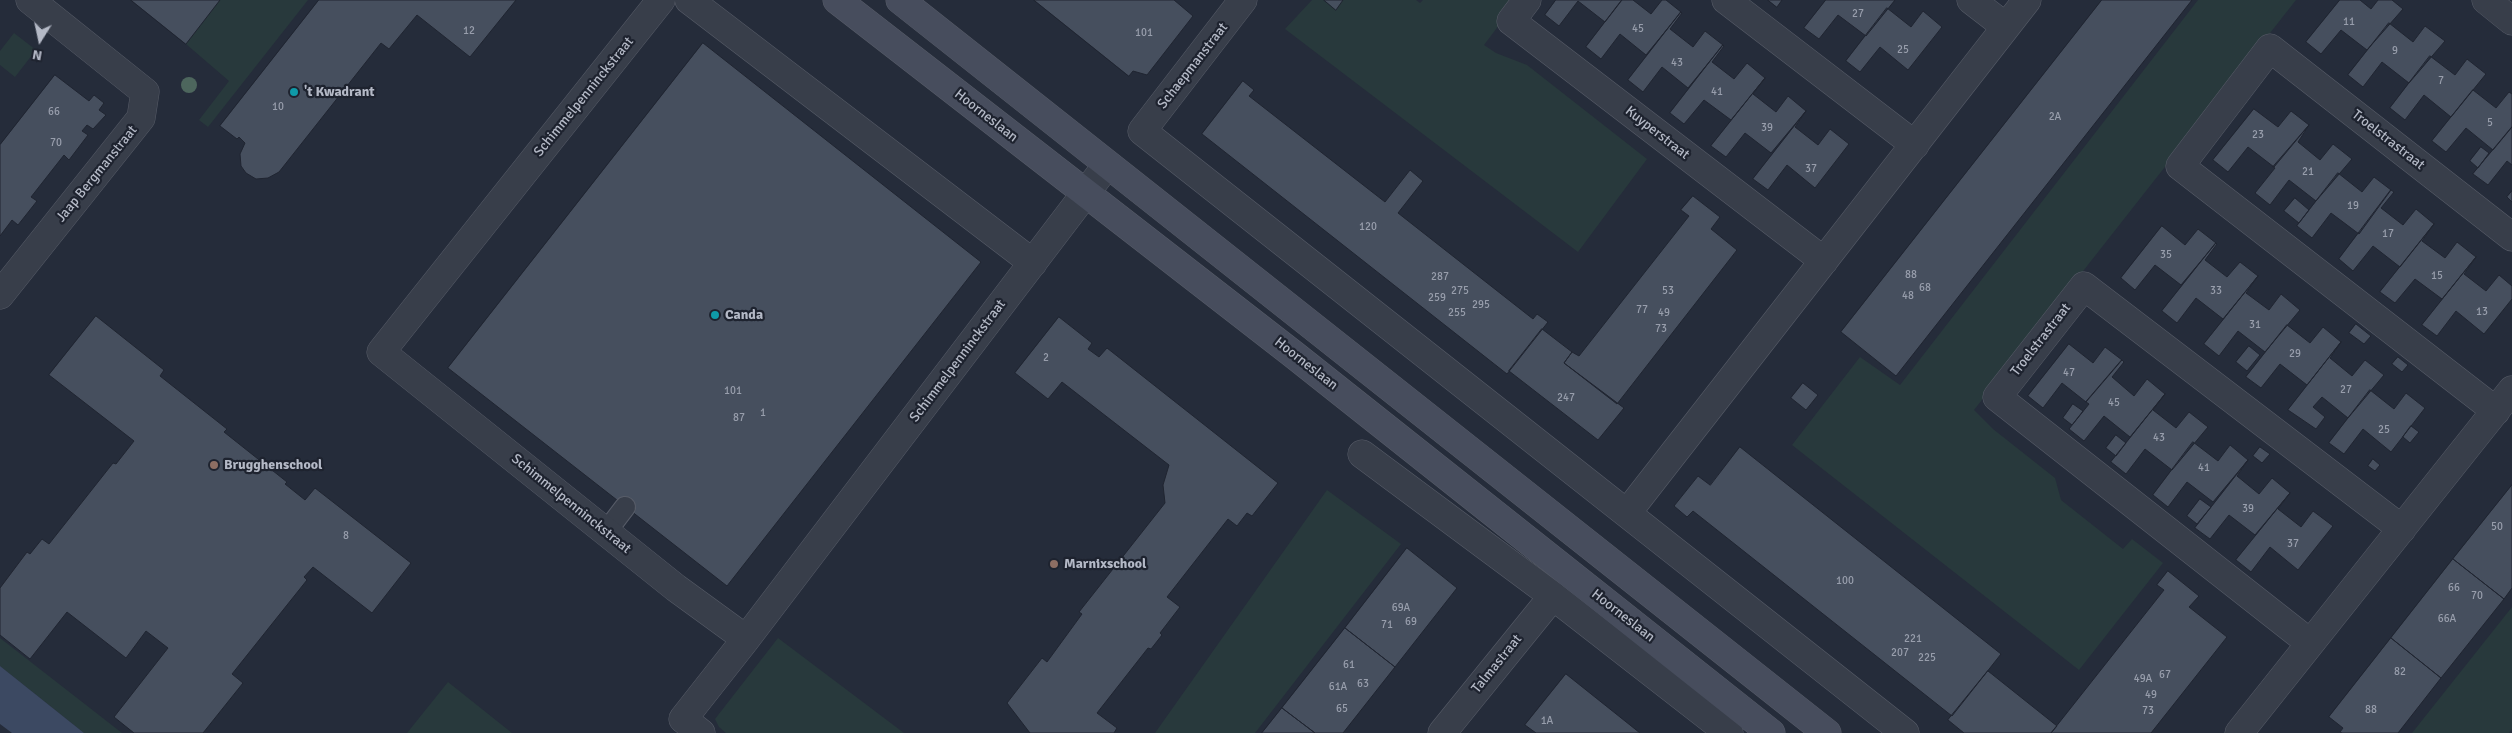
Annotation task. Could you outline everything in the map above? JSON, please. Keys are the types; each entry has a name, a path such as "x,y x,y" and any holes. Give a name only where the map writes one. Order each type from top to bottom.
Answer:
{"street":[{"name":"Jaap Bergmanstraat","path":"0,295 141,118 145,92 30,0"},
{"name":"Schimmelpenninckstraat","path":"662,0 381,352 606,532 746,639 1107,165"},
{"path":"689,0 1033,263"},
{"name":"Hoorneslaan","path":"837,0 1300,360 1772,733"},
{"path":"900,0 1827,733"},
{"name":"Schaepmanstraat","path":"1243,0 1142,131 1627,513"},
{"name":"Kuyperstraat","path":"1527,0 1511,20 1824,261"},
{"path":"1726,0 1915,145"},
{"path":"1971,0 2006,27"},
{"path":"1906,733 1627,513 1824,261 1893,169 1915,145 2027,0"},
{"path":"2486,0 2512,21"},
{"name":"Troelstrastraat","path":"2239,733 2504,401 2180,166 2270,48 2512,237"},
{"name":"Troelstrastraat","path":"2310,643 1997,397 2084,286 2402,529"},
{"name":"Hoorneslaan","path":"1362,454 1553,596 1729,733"},
{"name":"Talmastraat","path":"1442,733 1553,596"},
{"path":"701,733 683,719 746,639"}],"lane":[{"path":"606,532 625,507"}],"shaded area":[{"path":"220,0 308,0 208,127 199,120 229,81 186,44"},
{"path":"1312,0 1416,0 1420,3 1423,0 1518,0 1484,45 1496,53 1527,65 1647,159 1578,252 1285,29"},
{"path":"2198,0 2296,0 1974,410 1993,429 2055,478 2061,500 2123,549 2132,539 2163,563 2079,670 1792,445 1860,357 1900,385"},
{"path":"14,33 36,50 15,77 0,65 0,51"},
{"path":"1327,490 1401,544 1255,733 1155,733"},
{"path":"2512,607 2512,729 2509,733 2412,733"},
{"path":"0,638 122,733 84,733 0,666"},
{"path":"778,638 904,733 726,733 719,727 715,719"},
{"path":"448,682 512,733 407,733"}],"water":[{"path":"0,666 84,733 12,733 0,724"}],"building":[{"path":"131,0 220,0 186,44"},
{"name":"'t Kwadrant","path":"319,0 516,0 470,57 417,15 389,49 381,43 279,172 268,178 256,179 246,173 241,166 240,154 245,143 239,137 237,139 220,126"},
{"path":"1034,0 1174,0 1193,16 1147,75 1133,71 1129,76"},
{"path":"1324,0 1343,0 1336,10"},
{"path":"1556,0 1622,0 1605,22 1578,1 1559,26 1545,15"},
{"path":"1622,0 1633,0 1651,14 1662,0 1666,0 1681,12 1646,55 1620,34 1601,59 1586,47"},
{"path":"1768,0 1782,0 1777,7"},
{"path":"1826,0 1895,0 1866,36 1838,15 1819,39 1804,28"},
{"path":"2102,0 2192,0 1896,376 1841,332"},
{"path":"2340,0 2360,0 2371,9 2378,0 2392,0 2403,9 2367,50 2341,30 2321,54 2306,42"},
{"path":"1887,8 1911,27 1923,11 1942,27 1908,70 1880,47 1860,72 1846,61"},
{"path":"1681,12 1670,29 1693,47 1705,31 1723,45 1688,88 1662,67 1643,92 1628,80"},
{"path":"2389,23 2413,42 2425,26 2445,41 2409,83 2382,62 2363,87 2348,75"},
{"name":"Canda","path":"703,43 981,262 727,586 448,368"},
{"path":"1723,45 1712,62 1734,79 1747,63 1765,78 1731,120 1704,100 1684,124 1670,113"},
{"path":"2430,56 2455,75 2467,59 2486,74 2451,117 2424,95 2405,120 2390,108"},
{"path":"55,75 89,101 94,95 104,103 99,110 106,115 93,129 87,125 82,131 88,135 69,160 64,155 31,197 37,201 18,225 12,220 0,236 0,145"},
{"path":"1765,78 1753,94 1776,112 1788,96 1806,111 1771,153 1745,133 1726,157 1711,146"},
{"path":"1243,81 1254,90 1249,96 1385,202 1410,170 1423,181 1398,213 1533,319 1537,314 1548,322 1507,374 1202,134"},
{"path":"2473,90 2496,108 2509,92 2512,94 2512,127 2493,150 2466,128 2446,152 2432,141"},
{"path":"2254,109 2278,127 2291,111 2309,125 2274,167 2248,147 2228,172 2213,160"},
{"path":"1806,111 1795,127 1818,145 1830,129 1849,144 1815,188 1787,165 1768,190 1753,179"},
{"path":"2309,125 2298,142 2320,160 2333,144 2352,159 2316,201 2289,180 2270,205 2255,193 2275,168 2273,167"},
{"path":"2512,127 2512,165 2507,161 2488,185 2473,174"},
{"path":"2481,147 2489,153 2478,168 2470,161"},
{"path":"2338,173 2362,192 2374,177 2391,190 2359,234 2331,213 2312,238 2297,226"},
{"path":"2391,190 2394,192 2381,208 2403,225 2416,209 2434,224 2400,267 2373,246 2353,271 2339,259"},
{"path":"2512,191 2512,202 2507,197"},
{"path":"1693,196 1720,217 1711,229 1737,250 1617,404 1564,363 1572,352 1579,356 1689,216 1681,210"},
{"path":"2295,198 2309,210 2299,223 2284,211"},
{"path":"2434,224 2422,241 2445,258 2457,242 2476,257 2442,299 2415,279 2395,303 2380,292"},
{"path":"2162,226 2185,245 2198,229 2216,243 2181,285 2155,265 2135,290 2121,278"},
{"path":"2216,243 2205,260 2227,277 2240,262 2258,276 2223,319 2196,298 2177,323 2162,311"},
{"path":"2476,257 2464,274 2486,291 2499,275 2512,286 2512,299 2484,334 2456,311 2437,336 2422,325"},
{"path":"2258,276 2246,293 2269,310 2281,294 2300,310 2265,352 2238,331 2219,356 2204,344"},
{"path":"96,316 164,370 160,376 227,429 224,432 287,482 285,484 305,500 315,488 411,563 372,613 313,567 304,577 307,580 232,674 243,683 203,733 134,733 114,717 168,648 146,631 126,658 67,612 30,659 0,635 0,588 27,552 30,554 42,539 49,544 113,463 116,464 134,441 49,375"},
{"path":"1059,317 1092,343 1088,349 1099,357 1107,348 1278,483 1252,516 1247,513 1237,526 1228,519 1167,597 1180,607 1160,633 1162,635 1151,649 1148,648 1097,713 1117,728 1114,733 1030,733 1007,703 1042,658 1047,662 1082,614 1079,612 1165,503 1163,485 1169,465 1062,382 1048,399 1015,373"},
{"path":"2356,324 2371,336 2364,344 2349,333"},
{"path":"2287,325 2310,343 2323,327 2341,342 2307,385 2280,364 2261,388 2246,377"},
{"path":"1542,329 1572,352 1564,363 1624,408 1598,440 1509,371"},
{"path":"2341,342 2330,358 2352,376 2365,360 2384,375 2348,418 2322,397 2313,407 2325,417 2316,429 2288,410"},
{"path":"2069,344 2093,363 2105,347 2122,360 2086,402 2062,383 2043,408 2028,396"},
{"path":"2249,346 2260,355 2247,371 2236,362"},
{"path":"2398,357 2408,365 2402,372 2392,364"},
{"path":"2122,360 2124,362 2112,377 2134,396 2147,379 2165,394 2130,437 2104,416 2084,441 2069,429 2089,404 2086,402"},
{"path":"1803,383 1818,395 1806,410 1791,398"},
{"path":"2370,390 2394,409 2406,393 2425,408 2391,452 2363,429 2344,454 2329,443"},
{"path":"2165,394 2153,410 2176,428 2189,412 2208,427 2172,470 2145,449 2126,474 2111,462"},
{"path":"2073,404 2083,411 2072,425 2063,418"},
{"path":"2411,426 2419,432 2410,443 2403,437"},
{"path":"2116,435 2126,443 2116,456 2106,448"},
{"path":"2193,442 2218,461 2230,445 2248,460 2213,502 2187,482 2168,507 2153,495"},
{"path":"1740,447 2001,654 1952,716 1693,511 1687,517 1674,506 1698,476 1710,485"},
{"path":"2260,447 2270,454 2262,463 2253,456"},
{"path":"2373,459 2380,465 2375,471 2368,466"},
{"path":"2248,460 2237,476 2259,494 2272,478 2290,493 2255,535 2229,515 2210,539 2195,528"},
{"path":"2512,485 2512,588 2504,599 2453,559"},
{"path":"2290,493 2278,509 2301,527 2313,511 2333,526 2298,570 2270,547 2251,572 2236,560"},
{"path":"2200,499 2211,507 2197,524 2187,516"},
{"path":"1407,548 1457,588 1395,667 1345,628"},
{"path":"2453,559 2504,599 2441,678 2391,638"},
{"path":"2168,571 2199,596 2189,607 2227,637 2151,733 2051,733 2164,590 2157,585"},
{"path":"1345,628 1395,667 1343,733 1315,733 1282,708"},
{"path":"2391,638 2441,678 2398,733 2340,732 2343,728 2329,717"},
{"path":"1988,671 2057,726 2051,733 1964,733 1948,720"},
{"path":"1566,674 1640,733 1536,733 1525,725"},
{"path":"1282,708 1315,733 1262,733"}],"place":[{"name":"'t Kwadrant","path":"294,92"},
{"name":"Canda","path":"715,315"},
{"name":"Brugghenschool","path":"214,465"},
{"name":"Marnixschool","path":"1054,564"}]}
